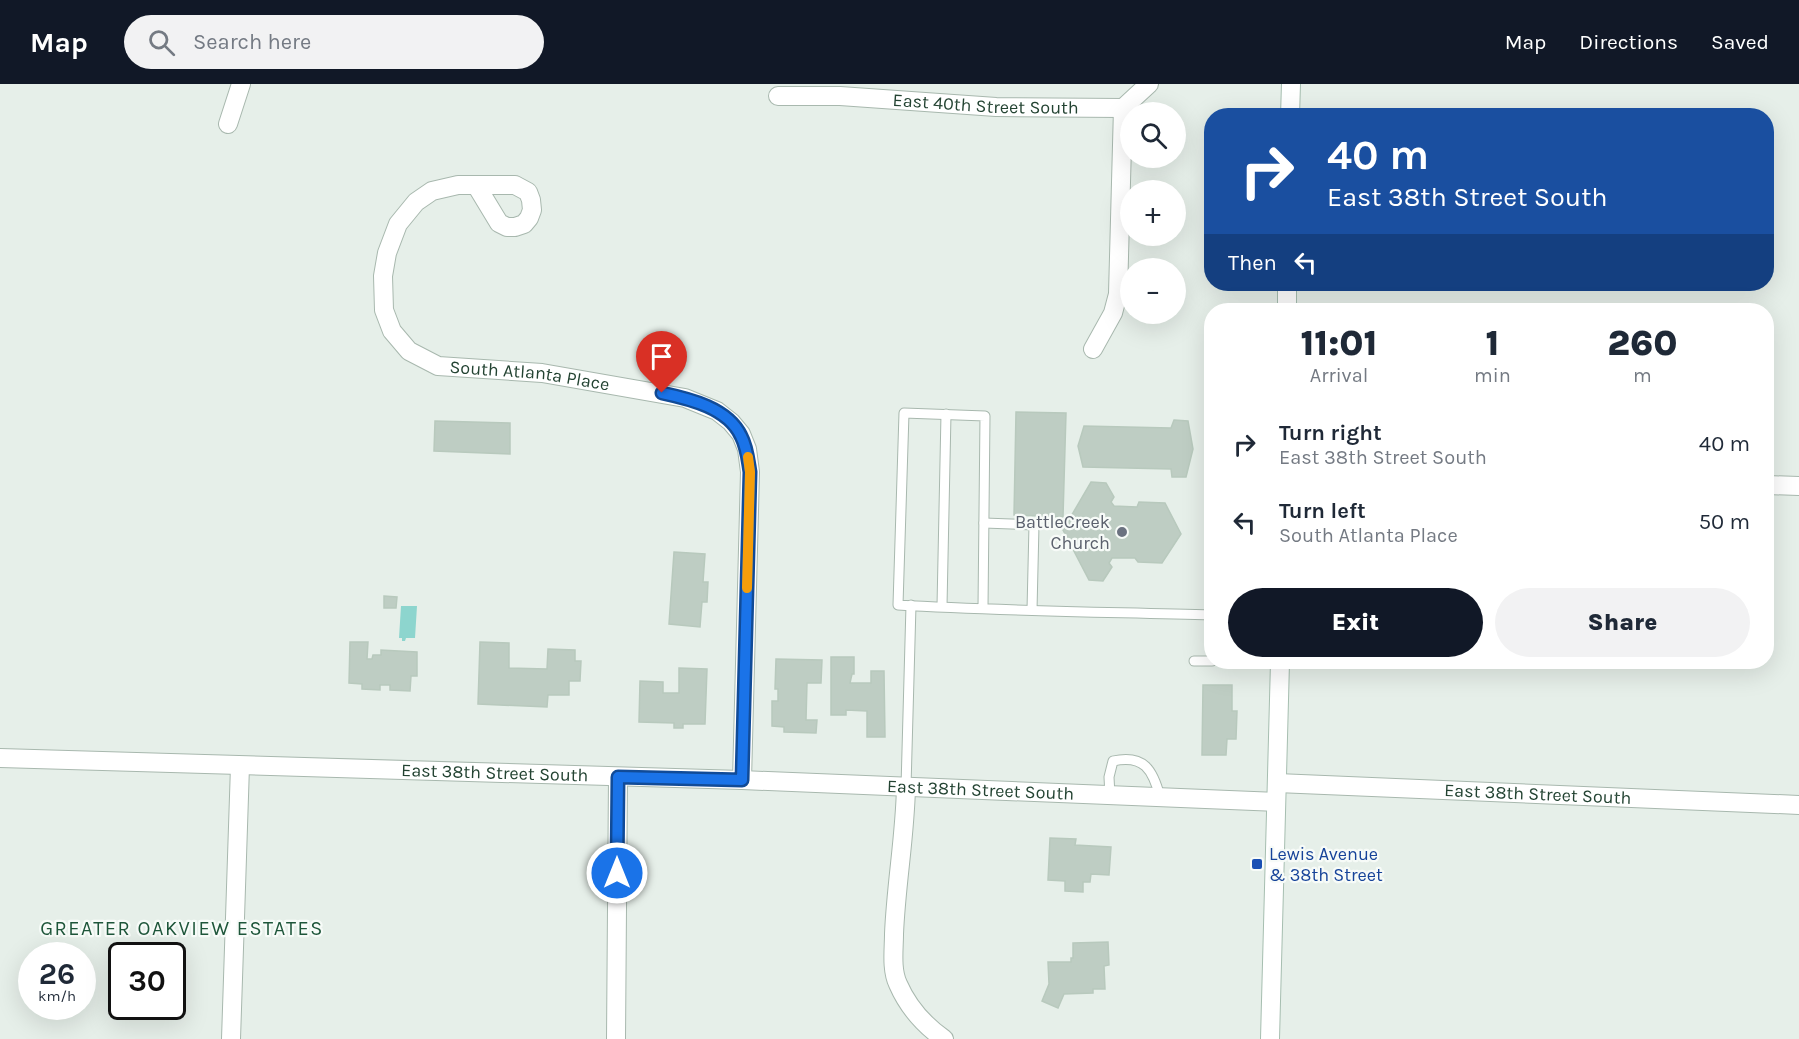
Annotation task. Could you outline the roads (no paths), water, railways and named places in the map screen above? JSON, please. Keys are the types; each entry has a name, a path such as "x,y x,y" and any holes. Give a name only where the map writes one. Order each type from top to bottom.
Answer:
{"street":[{"path":"228,124 241,84"},
{"path":"1130,102 1149,84"},
{"path":"1290,108 1291,84"},
{"name":"East 40th Street South","path":"778,96 840,96 996,107 1120,108"},
{"path":"1093,349 1113,313 1118,294 1121,168"},
{"name":"South Atlanta Place","path":"476,185 459,185 432,190 416,202 398,224 387,253 383,276 384,310 392,331 409,351 438,366 542,373 685,398 717,411 741,434 747,449 750,472 742,780"},
{"path":"1774,485 1799,486"},
{"path":"1270,1039 1280,669"},
{"name":"East 38th Street South","path":"0,758 742,780 1276,802"},
{"path":"231,1039 240,766"},
{"path":"616,1039 618,777"},
{"name":"East 38th Street South","path":"1277,783 1799,805"},
{"path":"906,787 893,958 897,982 909,1005 927,1027 944,1039"}],"lane":[{"path":"983,608 985,416 904,413 898,605 1032,610 1204,615"},
{"path":"942,606 946,414"},
{"path":"984,523 1034,525 1032,610"},
{"path":"906,787 911,605"},
{"path":"1194,661 1204,661"},
{"path":"1110,795 1109,777 1113,761 1127,758 1145,764 1155,776 1160,797"}],"water":[{"path":"401,606 417,606 415,638 406,638 405,641 399,638"}],"place":[{"name":"BattleCreek Church","path":"1122,532"},
{"name":"Lewis Avenue & 38th Street","path":"1257,864"}],"district":[{"name":"GREATER OAKVIEW ESTATES","path":"182,928"}]}
